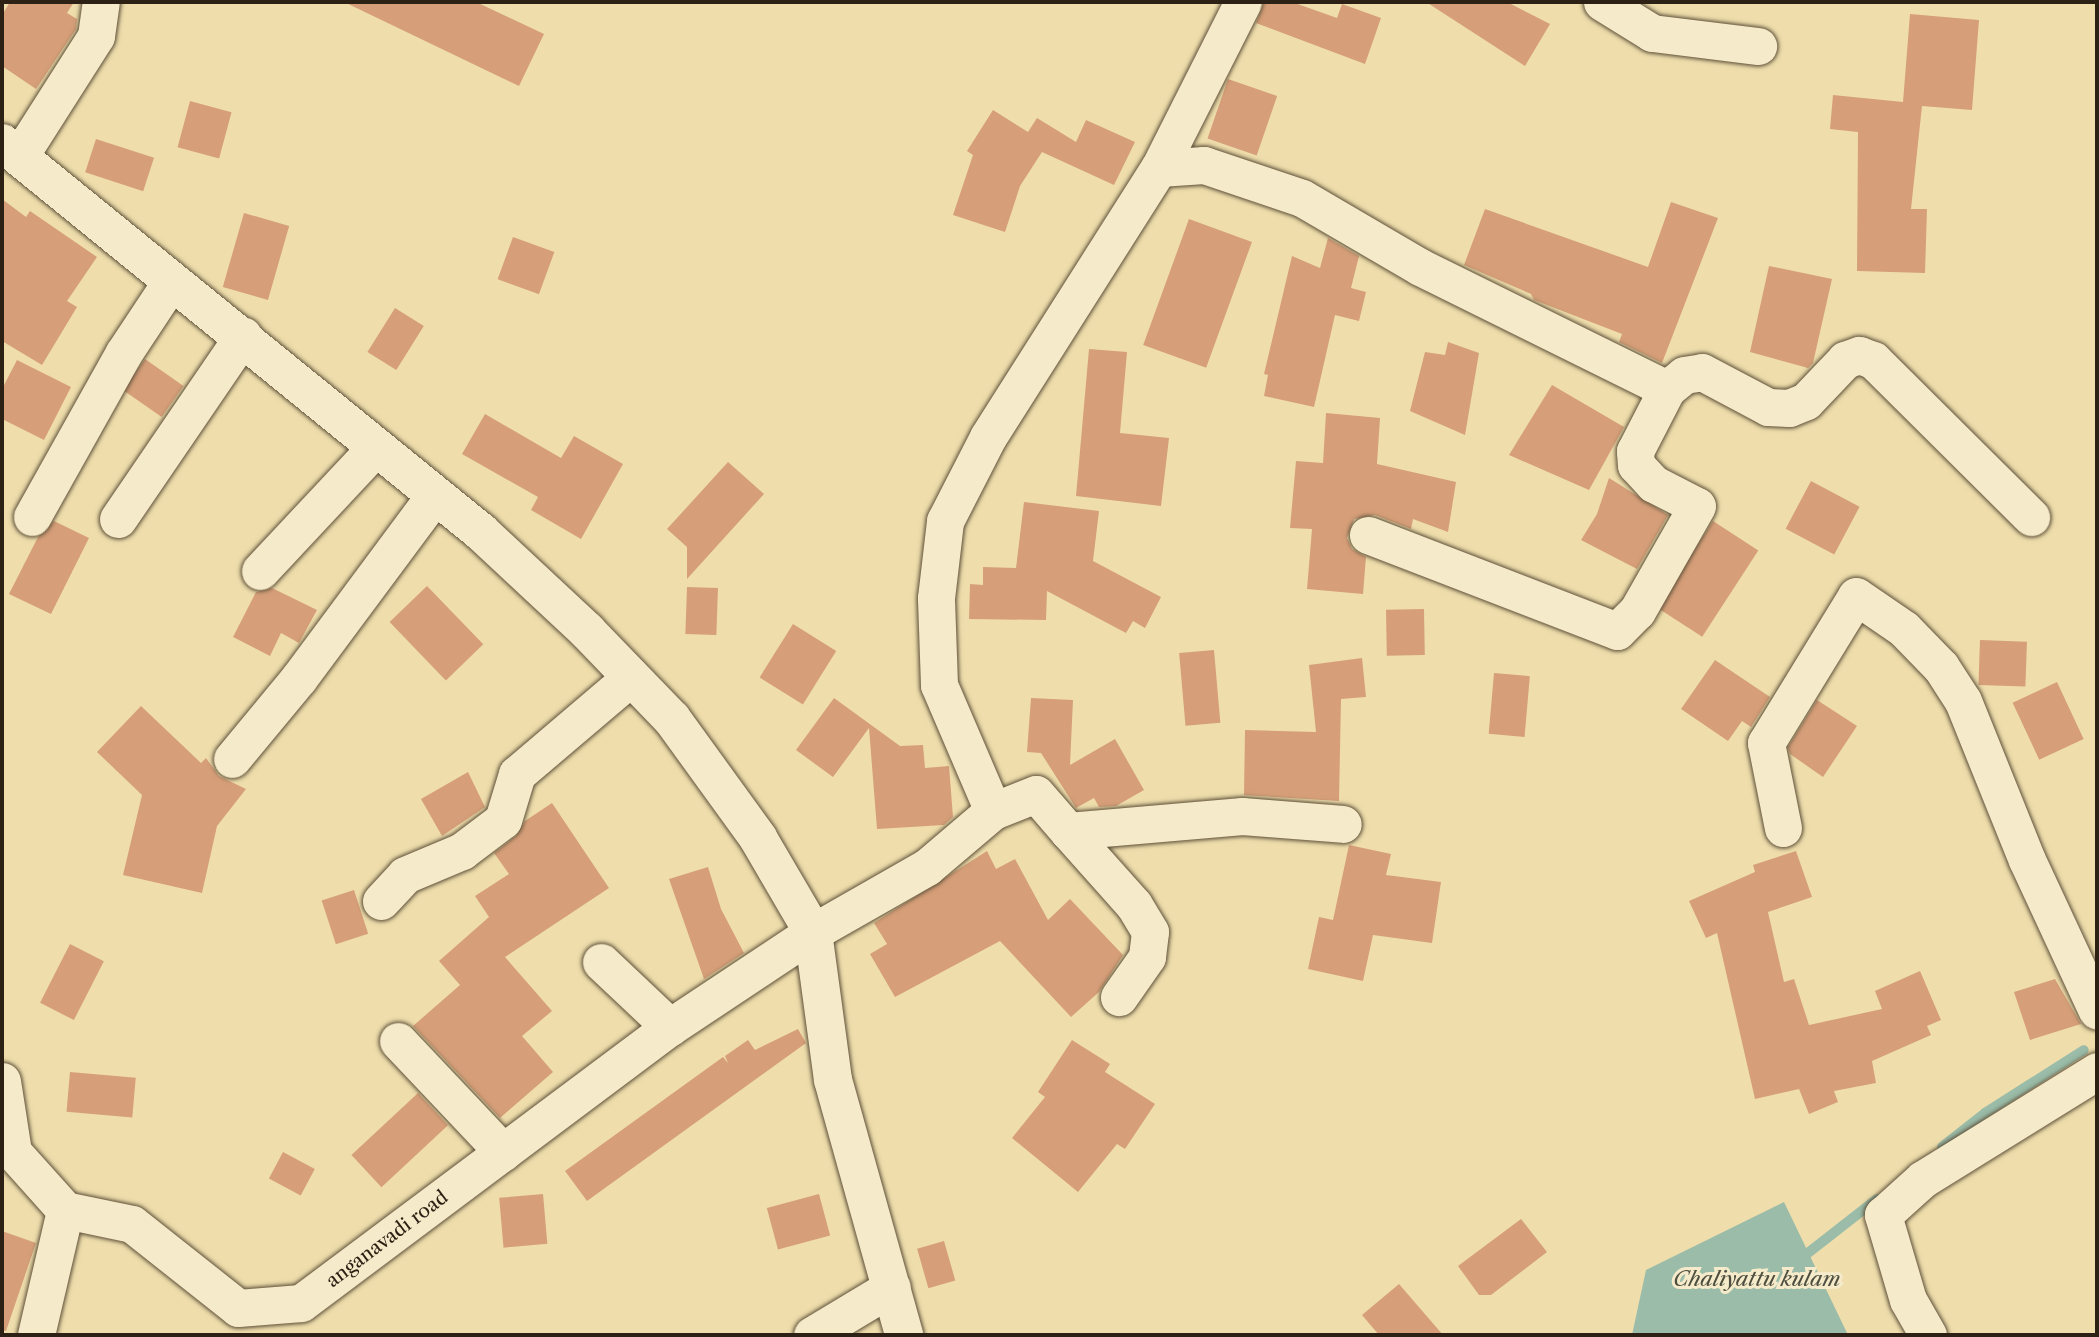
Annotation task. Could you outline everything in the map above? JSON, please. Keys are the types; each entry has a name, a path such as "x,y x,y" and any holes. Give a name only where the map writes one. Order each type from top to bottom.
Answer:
{"main road":[{"path":"10,150 170,283 243,336 491,541 672,719 758,838 813,932 833,1080 904,1335"}],"street":[{"path":"10,150 96,36 102,2"},
{"path":"1602,2 1652,33 1758,46"},
{"path":"993,811 939,685 936,598 945,521 988,437 1159,168 1238,3"},
{"path":"1159,168 1204,165 1302,198 1420,267 1667,389"},
{"path":"32,517 123,354 170,283"},
{"path":"118,519 243,336"},
{"path":"1368,535 1405,554 1618,631 1637,611 1697,506 1654,484 1636,465 1635,452 1667,389 1684,375 1702,372 1768,407 1789,408 1806,401 1845,360 1859,355 1872,360 2031,517"},
{"path":"260,571 376,447"},
{"path":"232,759 299,678 435,495"},
{"path":"1783,828 1766,743 1856,596 1904,629 1941,667 1963,701 2027,860 2097,1011"},
{"path":"381,901 405,875 463,851 503,820 517,774 631,677"},
{"name":"anganavadi road","path":"65,1210 132,1224 238,1308 301,1303 670,1027 813,932 927,867 993,811 1036,794 1068,831"},
{"path":"1068,831 1242,817 1343,824"},
{"path":"1068,831 1135,905 1150,932 1147,957 1119,997"},
{"path":"601,962 670,1027"},
{"path":"398,1041 503,1152"},
{"path":"1928,1335 1908,1300 1883,1215 1923,1179 2097,1071"},
{"path":"2,1081 13,1152 65,1210 36,1335"},
{"path":"812,1335 892,1287"}],"water":[{"name":"Chaliyattu kulam","path":"1784,1202 1848,1335 1632,1335 1646,1270"}],"building":[{"path":"10,2 74,2 67,13 77,19 76,29 36,89 2,66 2,15"},
{"path":"344,2 476,2 544,34 519,86"},
{"path":"1264,2 1292,2 1337,18 1342,4 1381,18 1365,64 1256,23"},
{"path":"1426,2 1507,2 1550,24 1525,66"},
{"path":"1910,14 1979,20 1972,110 1922,106 1911,209 1927,209 1925,273 1857,271 1858,132 1830,129 1833,95 1903,102"},
{"path":"1228,79 1277,96 1257,155 1207,139"},
{"path":"190,101 232,112 219,158 178,147"},
{"path":"993,110 1028,132 1037,118 1076,142 1086,120 1135,142 1114,185 1042,152 1020,186 1005,232 953,215 973,155 967,151"},
{"path":"96,139 154,158 143,191 85,172"},
{"path":"2,199 26,217 30,211 97,257 67,301 77,307 42,365 2,341"},
{"path":"1671,202 1718,218 1662,363 1619,342 1622,334 1534,300 1531,294 1464,265 1485,209 1648,267"},
{"path":"244,213 289,226 268,300 223,287"},
{"path":"1189,219 1252,242 1206,368 1143,345"},
{"path":"513,237 554,252 539,294 498,279"},
{"path":"1328,238 1359,256 1351,288 1366,292 1359,321 1335,315 1314,407 1264,396 1268,375 1264,374 1292,256 1320,268"},
{"path":"1769,266 1832,279 1813,363 1808,368 1750,352"},
{"path":"395,308 424,326 396,370 367,352"},
{"path":"1448,342 1479,353 1465,435 1410,411 1425,352 1445,355"},
{"path":"1089,349 1127,352 1120,433 1169,438 1161,506 1076,496"},
{"path":"145,359 184,386 162,417 123,390"},
{"path":"17,360 71,387 44,440 2,419 2,389"},
{"path":"1552,385 1624,427 1589,490 1509,455"},
{"path":"1326,413 1380,418 1377,464 1456,482 1448,532 1413,519 1411,529 1375,515 1354,519 1347,538 1352,549 1366,557 1363,594 1307,589 1312,529 1290,528 1296,461 1323,463"},
{"path":"485,414 561,458 574,436 623,464 581,539 531,510 538,497 462,454"},
{"path":"728,462 764,494 687,579 687,547 667,529"},
{"path":"1609,478 1668,515 1637,569 1581,540 1597,514"},
{"path":"1811,481 1860,507 1834,555 1786,529"},
{"path":"1024,502 1099,511 1093,561 1161,597 1145,628 1133,621 1126,633 1047,591 1046,620 969,619 970,584 983,585 983,567 1016,568"},
{"path":"54,521 89,538 51,614 9,594 38,537"},
{"path":"1713,521 1758,550 1702,637 1657,607"},
{"path":"427,586 483,644 446,680 390,622"},
{"path":"687,587 718,588 716,635 685,634"},
{"path":"272,588 317,610 299,643 281,633 270,656 233,637 256,592"},
{"path":"1424,609 1425,655 1387,656 1386,610"},
{"path":"793,624 836,651 803,704 760,677"},
{"path":"1980,640 2027,642 2025,687 1978,685"},
{"path":"1214,650 1220,723 1185,726 1179,653"},
{"path":"1362,658 1366,697 1341,699 1339,801 1244,795 1245,730 1316,732 1309,665"},
{"path":"1715,660 1770,697 1751,727 1742,721 1728,741 1681,709"},
{"path":"1494,673 1530,676 1525,737 1489,734"},
{"path":"2057,682 2084,739 2039,760 2013,703"},
{"path":"834,698 900,746 923,745 925,768 949,766 953,817 944,825 877,829 869,728 833,777 796,750"},
{"path":"1031,698 1073,700 1070,765 1115,739 1144,790 1116,806 1099,807 1094,798 1076,808 1041,753 1027,752"},
{"path":"1817,700 1857,726 1823,777 1790,754 1788,747"},
{"path":"141,706 201,763 206,758 219,776 246,789 217,826 202,893 123,875 142,795 97,752"},
{"path":"468,772 485,807 442,836 421,799"},
{"path":"552,803 609,888 505,957 552,1011 522,1036 553,1072 500,1118 413,1026 460,985 439,961 489,917 475,896 509,874 494,853 516,836 525,821"},
{"path":"1349,845 1391,854 1386,875 1441,882 1432,943 1373,935 1363,981 1308,969 1319,917 1333,920"},
{"path":"987,851 996,869 1015,859 1048,920 1070,899 1123,955 1099,992 1071,1017 1000,941 895,997 870,954 887,944 874,923"},
{"path":"1796,851 1812,897 1768,912 1784,982 1794,979 1809,1025 1882,1009 1875,991 1920,971 1941,1020 1927,1026 1931,1035 1872,1061 1876,1083 1834,1091 1838,1102 1809,1114 1799,1089 1755,1099 1717,933 1706,938 1689,901 1755,872 1753,865"},
{"path":"708,867 721,909 744,953 704,979 669,879"},
{"path":"354,890 368,934 336,944 322,901"},
{"path":"70,944 104,961 74,1020 40,1003"},
{"path":"2055,979 2081,1024 2030,1040 2014,992"},
{"path":"798,1029 806,1043 587,1201 565,1171 723,1057 728,1063 725,1056 748,1040 755,1050"},
{"path":"1072,1040 1110,1064 1105,1072 1155,1104 1125,1149 1117,1144 1078,1192 1012,1138 1045,1097 1038,1092"},
{"path":"70,1072 136,1078 132,1118 67,1112"},
{"path":"418,1093 448,1125 381,1187 351,1155"},
{"path":"283,1152 315,1169 301,1195 269,1178"},
{"path":"543,1194 547,1244 504,1248 499,1198"},
{"path":"819,1194 830,1236 778,1250 767,1208"},
{"path":"1521,1219 1547,1252 1491,1295 1479,1295 1458,1266"},
{"path":"2,1231 36,1243 6,1331 2,1330"},
{"path":"944,1241 955,1280 928,1288 917,1249"},
{"path":"1399,1284 1443,1335 1379,1335 1362,1315"}],"waterway":[{"path":"1942,1147 1985,1113 2084,1050"},
{"path":"1799,1260 1877,1199"}]}
